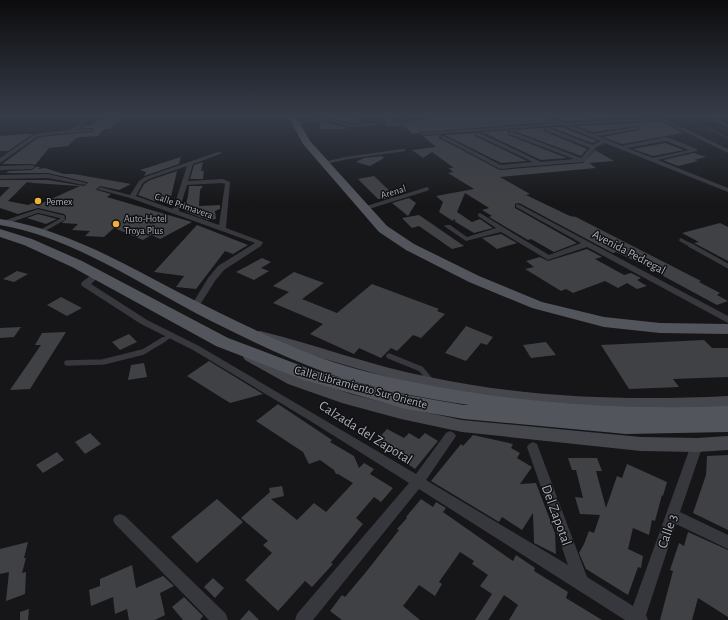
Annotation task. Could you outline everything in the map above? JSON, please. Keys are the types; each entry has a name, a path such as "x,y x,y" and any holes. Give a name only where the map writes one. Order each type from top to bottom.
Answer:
{"main road":[{"path":"309,145 383,229 410,247 474,279 537,305 604,322 634,326 728,329"},
{"name":"Calle Libramiento Sur Oriente","path":"2,226 40,232 89,252 236,327 323,366 377,382 459,398 564,412 630,415 689,415 728,413"},
{"name":"Calle Libramiento Sur Oriente","path":"2,226 28,242 77,264 222,342 310,376 406,402 464,412 626,427 728,425"}],"street":[{"path":"0,161 23,145"},
{"path":"457,145 500,167 583,160 592,148 598,145"},
{"path":"501,145 540,164"},
{"path":"543,145 583,160"},
{"path":"585,145 592,148"},
{"path":"616,145 726,188"},
{"path":"622,147 633,145"},
{"path":"652,160 695,150 682,145"},
{"path":"715,145 728,151"},
{"path":"0,154 11,153"},
{"path":"132,197 141,182 147,178 220,153"},
{"path":"174,212 191,162"},
{"path":"0,168 32,167"},
{"path":"0,177 48,176 84,183"},
{"path":"184,183 226,181 228,183 222,228"},
{"name":"Calle Primavera","path":"100,189 132,197 259,242 221,268 211,280 195,306"},
{"name":"Avenida Pedregal","path":"518,206 728,320"},
{"path":"480,215 548,258 587,244"},
{"path":"448,226 466,239 502,229"},
{"name":"Calzada del Zapotal","path":"97,275 85,284 144,322 196,348 316,419 581,582 638,619"},
{"path":"101,294 117,286"},
{"path":"236,327 325,355 434,384 564,403 640,406 728,402"},
{"path":"222,342 293,380 348,399 401,414 462,426 559,437 641,444 697,445 728,443"},
{"path":"304,620 417,482 450,436"},
{"name":"Calle 3","path":"638,619 697,445"},
{"name":"Del Zapotal","path":"533,448 581,582"},
{"path":"672,515 728,542"},
{"path":"120,520 220,620"}],"lane":[{"path":"324,163 347,158 404,150"},
{"name":"Arenal","path":"364,209 427,189"},
{"path":"2,226 38,211 63,217 63,219 40,232"},
{"path":"681,240 728,266"},
{"path":"67,363 103,362 142,352 171,335"},
{"path":"389,356 421,369 434,384"}],"building":[{"path":"0,145 17,145 8,151 0,151"},
{"path":"28,145 69,145 49,148 35,165 2,164"},
{"path":"434,145 452,145 500,170 583,163 595,150 614,161 589,163 596,168 500,177 530,194 526,195 570,216 576,217 701,281 699,282 720,293 717,295 728,301 717,305 643,265 616,252 613,253 519,203 515,204 515,208 577,243 554,252 531,239 528,240 489,217 492,216 482,210 489,208 465,193 457,212 472,222 480,219 493,228 474,233 454,221 456,221 454,219 453,221 439,212 443,202 436,196 474,189 448,173 453,172 449,168 454,168 432,152 423,158 412,150 436,147"},
{"path":"465,145 494,145 527,161 501,163"},
{"path":"509,145 533,145 567,158 541,160"},
{"path":"551,145 577,145 587,149 581,156"},
{"path":"655,145 670,145 684,150 653,156 633,149"},
{"path":"694,153 706,157 694,160 698,161 678,166 663,160"},
{"path":"382,156 384,158 370,166 356,162 364,158"},
{"path":"181,157 179,164 144,176 146,172 140,170"},
{"path":"203,162 201,171 204,171 203,179 190,179 194,165"},
{"path":"36,167 40,167 38,169 45,168 64,174 74,174 131,184 119,190 100,186 96,189 111,194 107,197 192,222 160,239 151,235 143,240 114,228 104,237 85,236 90,231 72,230 78,224 62,223 66,219 64,214 38,208 18,214 0,208 0,197 10,187 0,187 0,180 48,180 84,186 88,183 48,173 6,173 9,171 32,170","holes":["27,182 80,186 42,203 38,201 28,205 8,201"]},
{"path":"177,171 171,197 168,197 167,200 154,201 138,195 144,184 150,180"},
{"path":"374,176 395,196 386,199 378,199 358,179"},
{"path":"189,186 203,186 200,190 199,206 220,205 220,209 215,211 216,219 208,220 203,218 205,216 202,218 184,211"},
{"path":"409,198 416,203 408,216 392,203"},
{"path":"38,214 57,219 46,224 27,218"},
{"path":"419,215 464,246 452,249 419,226 412,228 402,218"},
{"path":"720,223 728,227 728,261 694,243 699,242 682,233"},
{"path":"197,225 248,245 233,254 225,251 196,289 176,287 184,276 154,272"},
{"path":"501,234 517,243 497,249 482,238"},
{"path":"587,249 602,257 595,259 624,275 631,273 641,278 637,280 647,286 637,289 627,283 618,288 605,281 573,293 566,289 561,291 525,269 534,267 526,261 540,257 548,261"},
{"path":"262,258 271,262 261,268 269,271 254,280 236,272"},
{"path":"17,271 28,274 14,282 3,279"},
{"path":"294,272 324,283 302,299 337,313 372,284 439,309 437,311 445,314 421,338 413,335 397,351 391,348 381,358 359,348 354,354 310,334 323,324 273,303 289,292 273,286"},
{"path":"61,297 82,308 67,316 47,305"},
{"path":"466,326 493,337 487,345 481,343 466,361 445,353"},
{"path":"21,327 14,337 0,338 0,328"},
{"path":"66,332 30,389 10,390 41,345 35,345 42,333"},
{"path":"129,334 137,342 120,350 112,342"},
{"path":"704,340 712,348 728,348 728,377 673,379 679,387 629,389 601,345"},
{"path":"546,342 556,355 531,358 523,345"},
{"path":"209,361 263,394 230,403 187,376"},
{"path":"144,363 147,377 128,380 131,365"},
{"path":"278,404 332,440 330,442 354,456 359,468 364,463 374,469 370,474 393,488 381,502 374,497 356,518 363,524 331,563 333,564 312,587 305,581 278,611 245,580 272,553 263,545 268,541 241,518 270,492 269,488 282,486 284,496 271,499 297,520 314,503 326,512 353,483 336,474 334,470 320,460 309,464 303,452 256,421"},
{"path":"387,429 404,438 409,433 419,439 425,433 438,441 415,469 375,442"},
{"path":"90,433 101,444 85,454 75,442"},
{"path":"473,435 513,444 511,448 520,453 517,458 532,467 520,484 536,483 555,533 556,554 534,543 533,513 522,530 502,517 499,522 431,481 461,444 463,446"},
{"path":"57,452 64,460 43,473 36,465"},
{"path":"728,455 728,530 693,513 706,475 707,456"},
{"path":"568,458 597,458 602,471 596,471 606,508 617,476 622,478 627,464 667,482 655,521 652,520 649,535 633,528 628,549 643,556 641,568 638,567 628,595 586,569 579,553 589,531 594,533 600,515 580,514 575,497 583,498 576,470 572,470"},
{"path":"217,499 243,522 197,563 171,537"},
{"path":"421,499 433,507 436,502 446,508 443,512 513,561 516,555 535,568 534,571 568,592 566,598 602,620 509,620 518,605 504,595 488,620 475,620 492,594 480,586 488,575 472,564 474,561 460,552 439,582 442,584 435,596 419,585 403,606 420,620 342,620 330,611 342,595 345,597 366,572"},
{"path":"688,532 728,550 728,617 698,598 692,620 660,620 673,571 670,570 679,543 684,546"},
{"path":"28,542 22,573 26,572 25,594 6,601 9,572 0,574 0,549"},
{"path":"132,565 136,588 163,576 174,586 160,593 165,615 155,620 129,620 127,609 115,614 113,597 91,606 89,590 100,586 100,579"},
{"path":"213,578 224,588 215,598 204,587"},
{"path":"184,597 203,616 200,620 183,620 172,607"},
{"path":"29,609 28,620 20,620 20,612"},
{"path":"249,610 259,620 240,620"}],"place":[{"name":"Pemex","path":"38,201"},
{"name":"Auto-Hotel Troya Plus","path":"116,224"}]}
